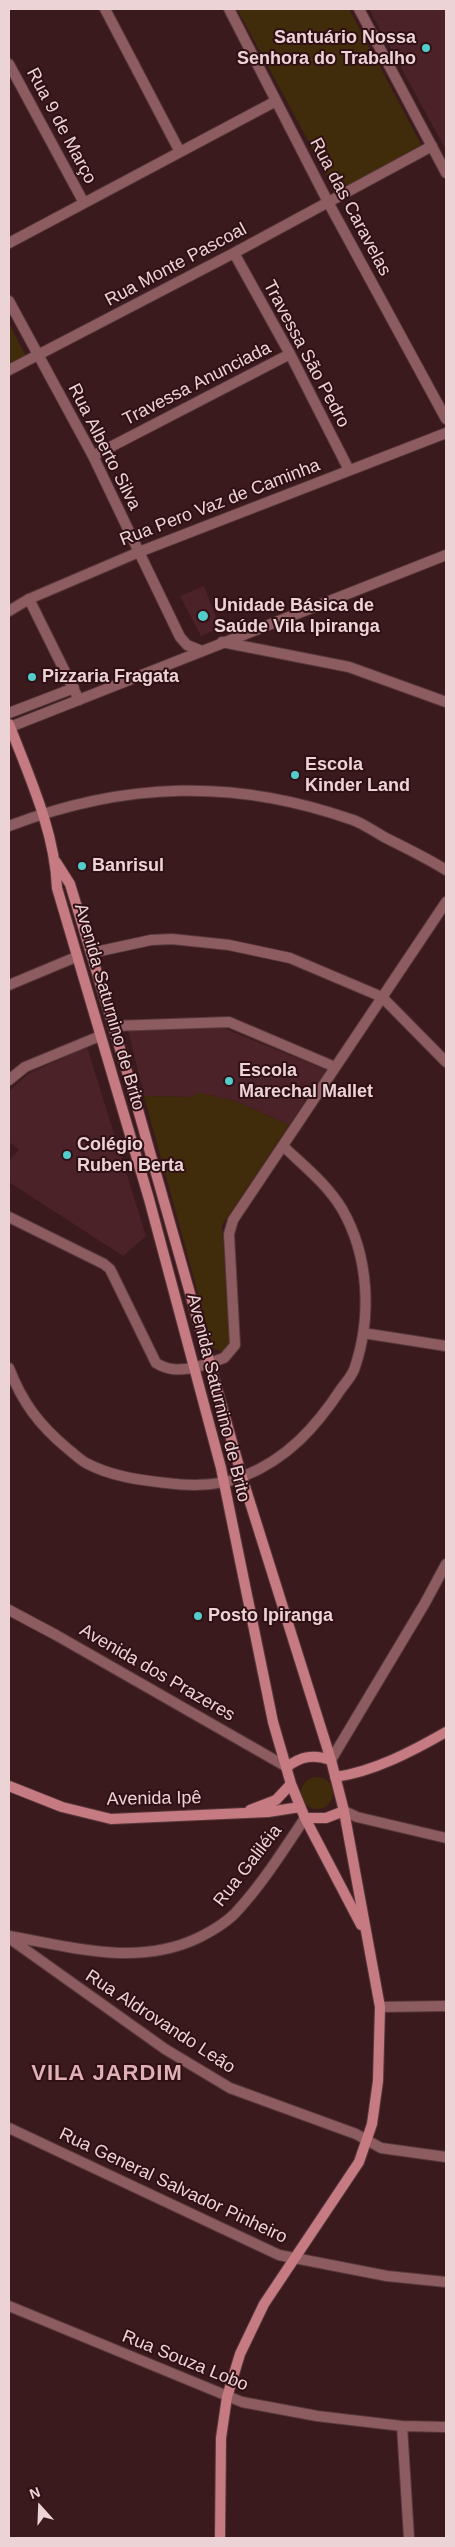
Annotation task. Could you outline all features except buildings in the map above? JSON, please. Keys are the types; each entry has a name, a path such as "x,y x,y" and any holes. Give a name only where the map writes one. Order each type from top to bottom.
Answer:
{"main road":[{"name":"Avenida Saturnino de Brito","path":"9,725 42,813 56,862 57,888 149,1200 194,1368 224,1481 273,1722 291,1784 305,1818 365,1933"},
{"name":"Avenida Saturnino de Brito","path":"56,862 70,884 113,1026 242,1477 331,1760 344,1811 380,2007 378,2081 368,2141 359,2162 264,2304 240,2354 227,2397 221,2438 220,2538"},
{"path":"99,1031 113,1026"},
{"path":"335,1777 349,1775 390,1760 446,1732"},
{"path":"287,1767 307,1757 318,1755 331,1760"},
{"name":"Avenida Ipê","path":"245,1812 276,1800 291,1784"},
{"name":"Avenida Ipê","path":"9,1786 62,1807 111,1819 178,1818 245,1812 268,1812 300,1807"},
{"path":"305,1818 326,1818 344,1811"}],"street":[{"path":"105,9 180,152"},
{"name":"Rua das Caravelas","path":"229,9 328,202 446,419"},
{"path":"359,9 446,173"},
{"name":"Rua 9 de Março","path":"9,64 84,203"},
{"path":"9,243 276,101"},
{"name":"Rua Monte Pascoal","path":"9,370 234,253 432,146"},
{"name":"Travessa São Pedro","path":"234,253 290,354 349,470"},
{"name":"Rua Alberto Silva","path":"9,301 93,456 180,637"},
{"name":"Travessa Anunciada","path":"93,456 290,354"},
{"name":"Rua Pero Vaz de Caminha","path":"9,611 30,599 140,552 446,433"},
{"path":"9,725 79,700 446,554"},
{"path":"30,599 79,700"},
{"path":"180,637 187,645 202,651"},
{"path":"177,661 180,656 180,637"},
{"path":"222,642 349,667 446,702"},
{"path":"9,713 74,688"},
{"path":"9,826 42,813 99,798 162,790 223,791 291,802 354,821 446,870"},
{"path":"9,1217 104,1264 110,1269 156,1363 165,1369 176,1371 194,1368 224,1358 235,1345 230,1227 232,1220 446,902"},
{"path":"91,953 151,940 198,941 229,945 290,958 382,997 446,1062"},
{"path":"9,985 76,957"},
{"path":"113,1026 229,1022 336,1067"},
{"path":"9,1080 25,1067 99,1031"},
{"path":"9,1368 19,1393 45,1430 85,1463 129,1478 177,1484 224,1481 242,1477 288,1451 324,1414 355,1369 363,1333 365,1285 362,1258 356,1238 341,1209 325,1186 283,1146"},
{"path":"363,1333 446,1346"},
{"path":"331,1760 420,1612 446,1564"},
{"name":"Avenida dos Prazeres","path":"9,1610 287,1767"},
{"path":"344,1811 357,1817 446,1838"},
{"name":"Rua Galiléia","path":"9,1937 115,1954 148,1954 181,1946 213,1931 238,1911 305,1818"},
{"name":"Rua Aldrovando Leão","path":"9,1937 165,2049 230,2088 368,2141 381,2148 446,2157"},
{"path":"380,2007 446,2006"},
{"name":"Rua General Salvador Pinheiro","path":"9,2128 279,2255 387,2276 446,2282"},
{"name":"Rua Souza Lobo","path":"9,2306 242,2402 317,2416 402,2426 446,2427"},
{"path":"402,2426 409,2538"}],"shaded area":[{"path":"237,9 349,9 422,146 336,192"},
{"path":"369,9 446,9 446,150"},
{"path":"9,324 26,356 9,365"},
{"name":"Unidade Básica de Saúde Vila Ipiranga","path":"204,586 220,628 201,636 180,596"},
{"name":"Escola Marechal Mallet","path":"221,1027 326,1070 289,1125 235,1101 196,1092 194,1097 144,1096 128,1030"},
{"name":"Colégio Ruben Berta","path":"87,1047 146,1236 123,1256 9,1182 9,1161 19,1150 9,1142 9,1091 28,1074"},
{"path":"196,1092 235,1101 289,1125 222,1225 230,1343 222,1352 213,1348 144,1096 194,1097"},
{"path":"317,1777 323,1778 328,1782 332,1787 332,1799 328,1804 323,1808 317,1809 311,1808 306,1804 302,1799 301,1793 302,1787 306,1782 311,1778"}],"place":[{"name":"Santuário Nossa Senhora do Trabalho","path":"426,48"},
{"name":"Unidade Básica de Saúde Vila Ipiranga","path":"203,616"},
{"name":"Pizzaria Fragata","path":"32,677"},
{"name":"Escola Kinder Land","path":"295,775"},
{"name":"Banrisul","path":"82,866"},
{"name":"Escola Marechal Mallet","path":"229,1081"},
{"name":"Colégio Ruben Berta","path":"67,1155"},
{"name":"Posto Ipiranga","path":"198,1616"}],"district":[{"name":"VILA JARDIM","path":"107,2074"}]}
